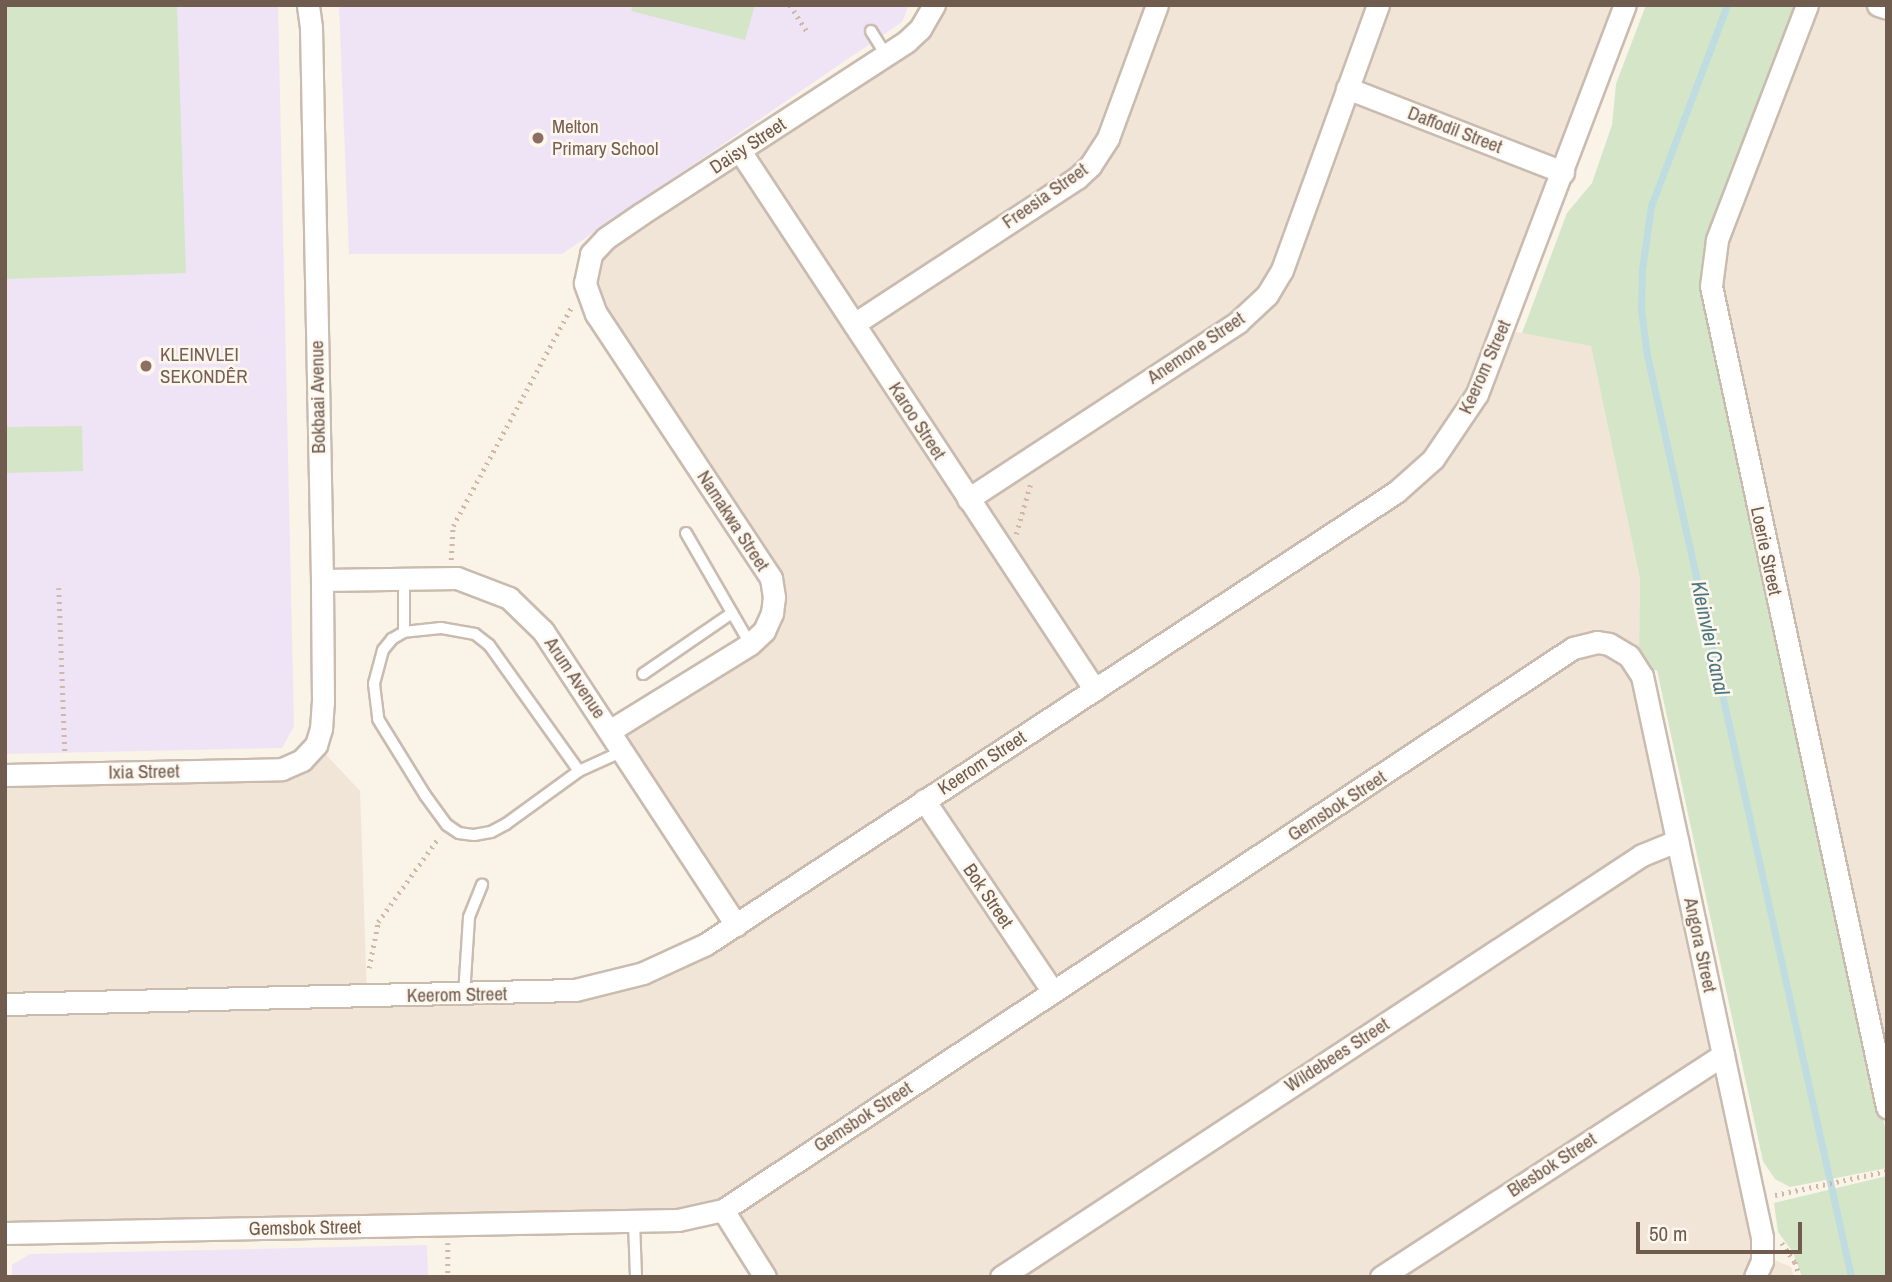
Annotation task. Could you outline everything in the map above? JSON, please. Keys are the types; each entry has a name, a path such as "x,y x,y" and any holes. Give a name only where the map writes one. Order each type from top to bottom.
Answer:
{"street":[{"name":"Bokbaai Avenue","path":"282,769 302,760 316,745 321,729 322,580 311,27 308,5"},
{"name":"Daisy Street","path":"587,291 591,254 606,238 886,55 920,29 934,5"},
{"name":"Freesia Street","path":"854,324 1090,166 1108,138 1157,5"},
{"name":"Anemone Street","path":"968,499 1238,322 1260,302 1282,270 1378,5"},
{"name":"Keerom Street","path":"5,1004 464,995 575,990 609,984 684,956 736,925 1396,492 1433,458 1478,394 1625,5"},
{"name":"Loerie Street","path":"1807,5 1717,240 1711,270 1711,294 1887,1107"},
{"path":"1878,5 1887,8"},
{"name":"Daffodil Street","path":"1348,88 1563,172"},
{"name":"Karoo Street","path":"740,152 1095,690"},
{"name":"Namakwa Street","path":"587,291 771,578 774,597 772,613 764,631 750,644 611,730"},
{"name":"Arum Avenue","path":"322,580 450,578 489,588 509,598 543,631 611,730 736,925"},
{"name":"Gemsbok Street","path":"5,1233 634,1222 678,1220 723,1210 1573,648 1597,642 1609,644"},
{"name":"Angora Street","path":"1609,644 1629,656 1642,676 1762,1237 1758,1269"},
{"name":"Ixia Street","path":"5,775 282,769"},
{"name":"Bok Street","path":"924,800 1053,992"},
{"name":"Wildebees Street","path":"1001,1277 1642,855 1677,841"},
{"name":"Blesbok Street","path":"1381,1277 1723,1055"},
{"path":"723,1210 765,1277"}],"lane":[{"path":"871,31 886,55"},
{"path":"686,533 750,644"},
{"path":"404,579 404,632"},
{"path":"643,674 732,613"},
{"path":"579,771 489,645 475,634 441,628 404,632 392,639 383,650 374,684 377,719 447,825 459,833 491,832 579,771 624,750"},
{"path":"464,995 469,917 482,884"},
{"path":"634,1222 636,1277"}],"path":[{"path":"790,5 808,33"},
{"path":"450,578 453,526 587,291"},
{"path":"59,588 66,774"},
{"path":"369,968 378,922 447,825"},
{"path":"1767,1197 1887,1171"},
{"path":"447,1226 448,1277"}],"shaded area":[{"name":"KLEINVLEI SEKONDÊR","path":"5,5 278,5 294,726 282,748 5,754"},
{"name":"Melton Primary School","path":"339,5 909,5 902,22 562,254 349,254"},
{"path":"932,5 1627,5 1506,330 1591,346 1640,579 1639,662 1765,1256 1791,1267 1794,1277 768,1277 723,1207 698,1215 5,1232 5,777 282,771 318,746 360,791 367,998 575,992 738,923 611,728 748,644 771,598 595,314 590,253 905,40"},
{"path":"1809,5 1873,5 1887,10 1887,1100 1713,302 1719,240"},
{"path":"427,1245 428,1277 12,1277 12,1265 30,1254"}],"green space":[{"path":"5,5 177,5 186,273 5,279"},
{"path":"633,5 755,5 745,40 631,11"},
{"path":"1646,5 1796,5 1702,287 1887,1137 1887,1168 1790,1187 1775,1179 1763,1161 1657,670 1648,671 1639,654 1640,579 1591,346 1522,333 1567,213 1592,183 1612,125 1616,84"},
{"path":"82,426 83,471 5,473 5,427"},
{"path":"1887,1176 1887,1277 1802,1277 1793,1252 1778,1232 1774,1203"}],"waterway":[{"name":"Kleinvlei Canal","path":"1727,5 1651,206 1642,269 1641,309 1647,355 1851,1277"}],"place":[{"name":"Melton Primary School","path":"538,138"},
{"name":"KLEINVLEI SEKONDÊR","path":"146,366"}]}
